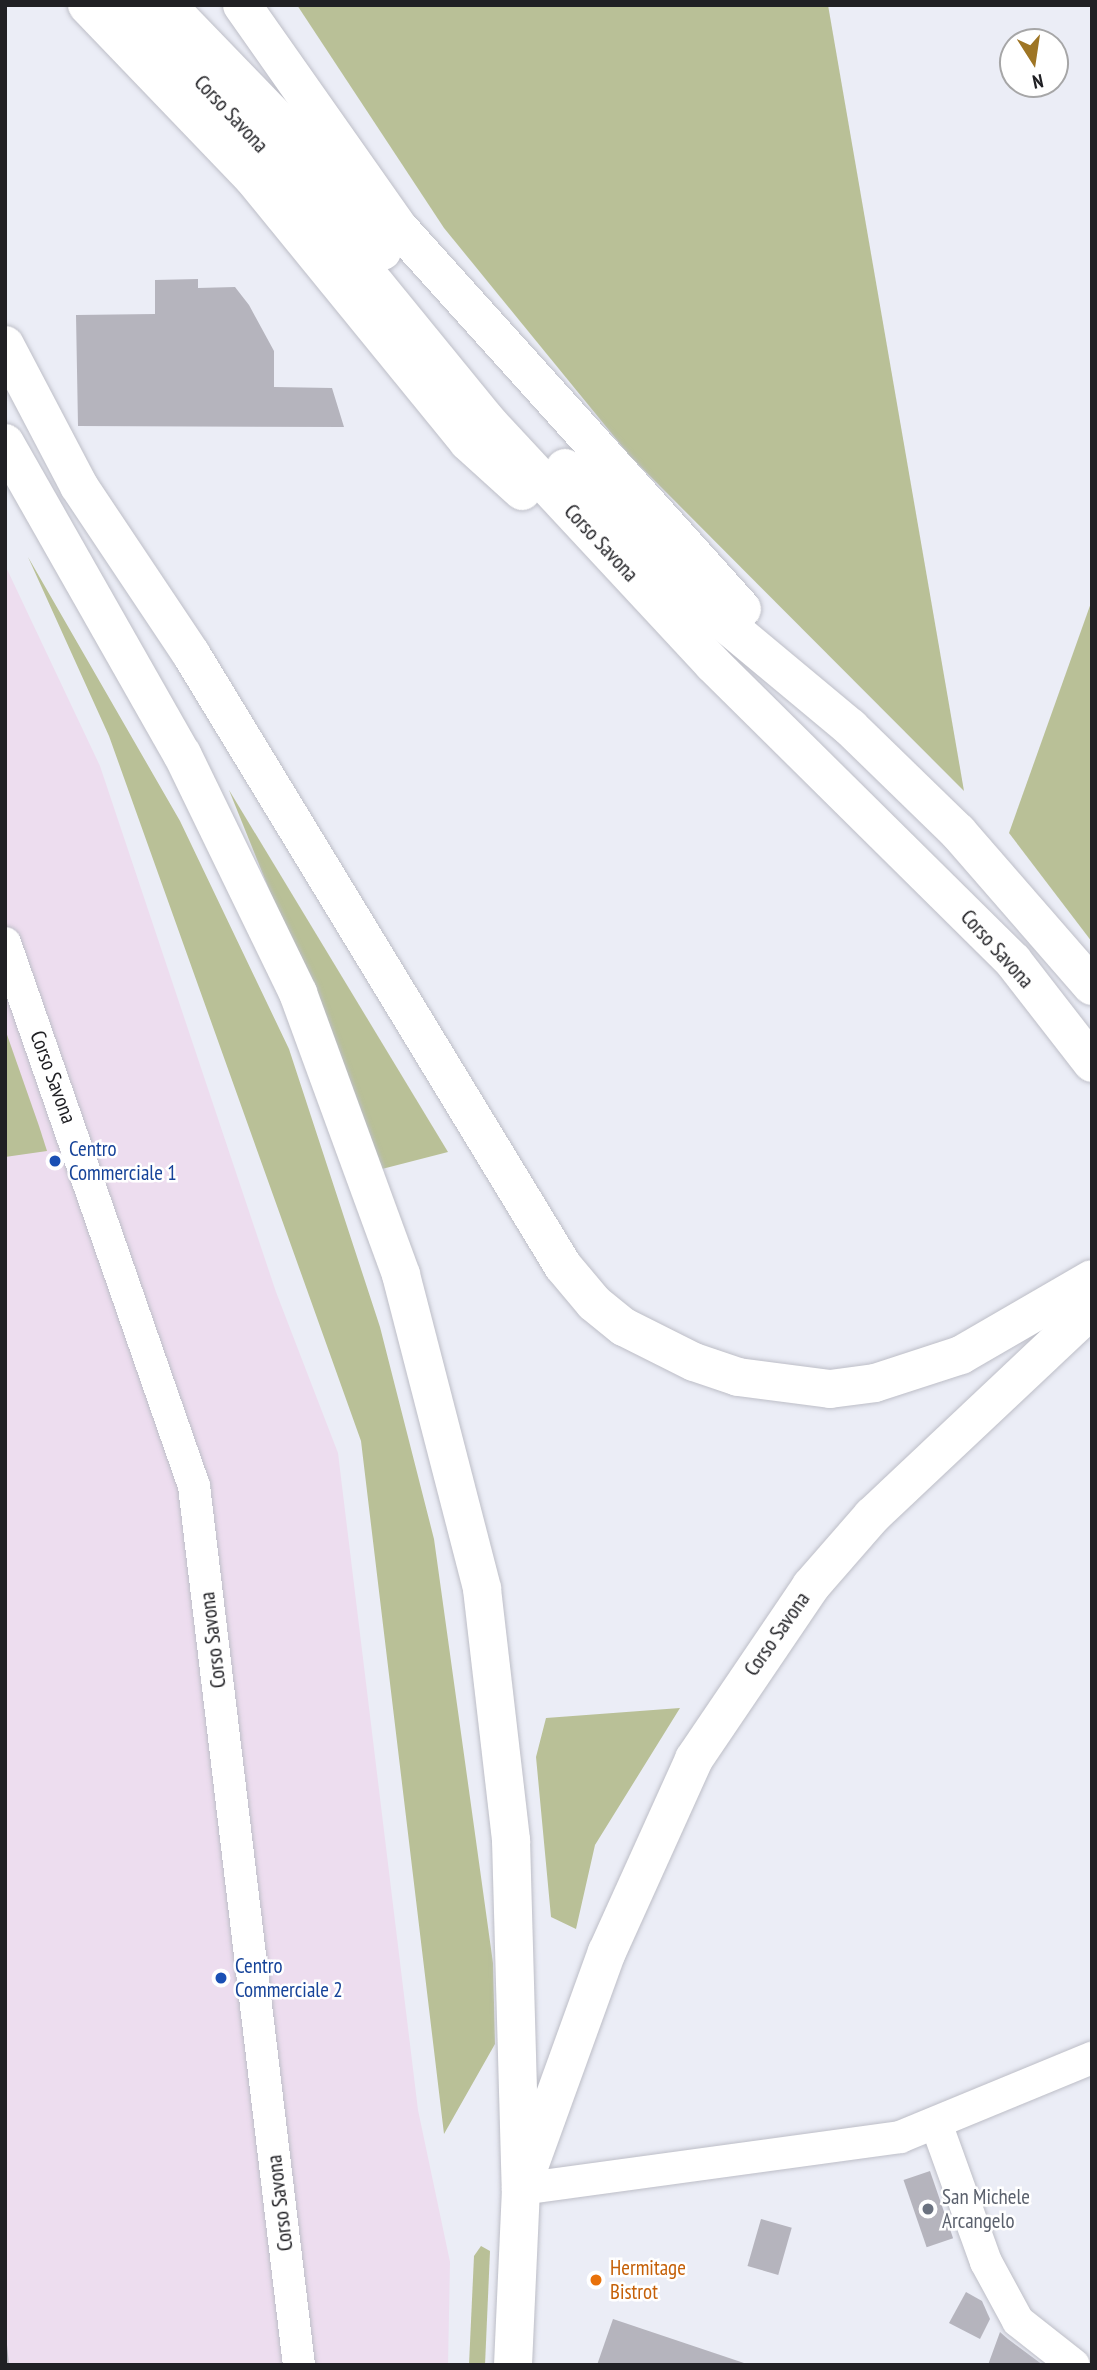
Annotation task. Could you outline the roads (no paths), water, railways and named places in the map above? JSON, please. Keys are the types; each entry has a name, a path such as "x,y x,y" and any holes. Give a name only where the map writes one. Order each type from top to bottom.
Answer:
{"main road":[{"path":"87,5 253,178 468,442 713,664"},
{"name":"Corso Savona","path":"130,5 275,161 488,422 713,664 1013,961 1092,1063"},
{"name":"Corso Savona","path":"167,5 284,126 515,418 701,603 850,727 958,832 1092,986"},
{"path":"242,5 398,227 850,727"},
{"path":"5,345 79,486 191,654 563,1266 594,1303 624,1327 694,1362 772,1384 830,1389 875,1383 961,1355 1092,1279"},
{"path":"5,443 182,754 298,993 401,1275 482,1589 511,1840 521,2189"},
{"name":"Corso Savona","path":"513,2365 521,2189 646,1861 694,1759 743,1681 811,1586 872,1516 1092,1309"}],"street":[{"name":"Corso Savona","path":"5,943 194,1486 299,2365"},
{"path":"521,2189 900,2137 937,2126 1092,2058"},
{"path":"937,2126 986,2262 1018,2321 1074,2365"}],"place":[{"name":"Centro Commerciale 1","path":"55,1161"},
{"name":"Centro Commerciale 2","path":"221,1978"},
{"name":"San Michele Arcangelo","path":"928,2209"},
{"name":"Hermitage Bistrot","path":"596,2280"}]}
